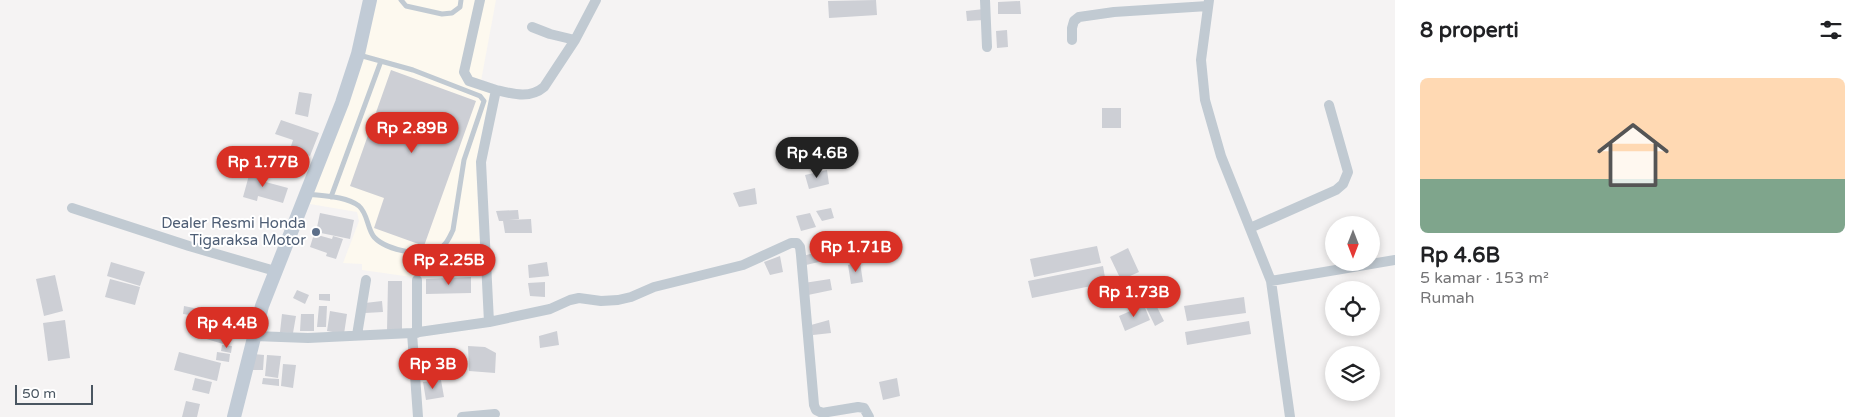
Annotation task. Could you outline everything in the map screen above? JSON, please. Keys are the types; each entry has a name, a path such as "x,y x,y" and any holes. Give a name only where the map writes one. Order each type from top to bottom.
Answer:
{"street":[{"path":"234,417 253,336 275,271 342,103 358,54 370,0"},
{"path":"480,0 464,72 469,81 496,90 531,95 544,87 576,40 596,0"},
{"path":"985,0 987,47"},
{"path":"1072,40 1074,21 1079,17 1208,3 1201,60 1205,100 1221,156 1271,281 1290,417"},
{"path":"532,27 550,34 576,40"},
{"path":"489,322 481,162 496,90"},
{"path":"1250,228 1336,190 1343,184 1348,172 1329,105"},
{"path":"72,208 189,246 275,271"},
{"path":"253,336 308,338 414,333 489,322 550,309 579,298 618,300 654,287 743,265 791,243 796,243 800,247 801,255 814,405 816,410 822,413 858,407 864,408 869,417"},
{"path":"1271,281 1395,260"},
{"path":"357,335 366,280"},
{"path":"417,280 414,333 418,417"},
{"path":"462,417 495,414"}],"lane":[{"path":"400,0 406,6 442,14 452,13 460,7 461,0"},
{"path":"306,194 331,197 351,202 361,207 374,237 384,244 399,249 416,253 429,252 442,247 453,230 464,160 484,101 480,96 413,70 358,54"},
{"path":"331,197 381,61"}],"shaded area":[{"path":"375,0 496,0 481,81 492,83 476,162 481,276 412,277 362,270 362,264 343,263 359,221 357,212 310,204 361,57"}],"building":[{"path":"876,0 877,15 829,18 828,1"},
{"path":"1020,1 1021,14 998,14 998,2"},
{"path":"984,9 984,20 967,21 966,11"},
{"path":"1007,30 1008,47 997,48 996,31"},
{"path":"391,70 476,101 424,246 374,228 384,198 350,186"},
{"path":"299,92 312,94 308,117 295,114"},
{"path":"1102,108 1121,108 1121,128 1102,128"},
{"path":"281,120 319,133 310,156 290,149 293,140 275,134"},
{"path":"277,151 304,161 299,174 272,164"},
{"path":"251,168 265,172 262,181 288,188 283,203 258,196 257,201 243,197"},
{"path":"827,170 829,184 809,189 805,175"},
{"path":"755,188 757,204 739,207 733,193"},
{"path":"831,208 834,218 822,221 816,211"},
{"path":"518,210 519,219 509,220 531,219 532,233 505,233 503,221 499,221 496,211"},
{"path":"320,213 354,220 350,239 316,232"},
{"path":"810,213 816,227 801,231 796,216"},
{"path":"314,234 332,239 333,236 343,239 336,259 326,256 327,253 310,247"},
{"path":"1097,246 1101,263 1034,277 1030,259"},
{"path":"1128,248 1139,272 1121,280 1110,257"},
{"path":"821,251 823,261 806,265 803,256"},
{"path":"780,256 783,272 770,275 764,262"},
{"path":"111,262 145,272 140,286 107,276"},
{"path":"547,262 549,276 529,278 528,265"},
{"path":"860,262 863,282 851,284 848,265"},
{"path":"1103,266 1106,283 1032,298 1028,281"},
{"path":"55,275 63,311 44,316 36,279"},
{"path":"471,277 471,293 426,294 426,279"},
{"path":"110,279 140,287 135,305 105,297"},
{"path":"830,279 832,290 808,295 804,283"},
{"path":"388,281 402,281 402,331 387,331"},
{"path":"545,282 545,297 530,296 528,283"},
{"path":"297,290 309,295 305,304 293,298"},
{"path":"319,294 330,294 330,301 319,300"},
{"path":"1152,297 1164,321 1155,326 1143,301"},
{"path":"1244,297 1246,313 1187,321 1184,306"},
{"path":"382,301 383,312 365,313 365,303"},
{"path":"1144,305 1150,320 1125,331 1119,316"},
{"path":"184,306 204,310 202,317 183,314"},
{"path":"319,306 327,306 326,327 317,327"},
{"path":"330,311 347,314 344,334 327,331"},
{"path":"282,314 296,316 293,333 280,332"},
{"path":"301,314 314,314 314,331 300,331"},
{"path":"65,320 70,358 48,361 43,323"},
{"path":"829,320 831,333 813,335 811,325"},
{"path":"1249,321 1251,334 1187,345 1185,332"},
{"path":"203,325 226,332 223,344 200,337"},
{"path":"557,331 559,345 540,348 539,336"},
{"path":"222,345 232,346 231,353 221,351"},
{"path":"468,346 485,347 496,353 495,373 469,371"},
{"path":"448,351 450,370 438,371 436,352"},
{"path":"179,352 221,363 217,381 174,370"},
{"path":"217,352 230,354 229,362 216,360"},
{"path":"253,354 264,355 263,370 252,370"},
{"path":"435,354 436,366 416,368 415,357"},
{"path":"267,355 281,356 278,378 265,376"},
{"path":"283,364 296,365 293,388 281,386"},
{"path":"436,368 437,376 425,377 424,369"},
{"path":"195,378 212,382 209,394 192,390"},
{"path":"263,378 279,379 279,386 262,384"},
{"path":"897,378 900,396 883,400 879,382"},
{"path":"441,380 444,397 426,400 423,382"},
{"path":"186,401 200,404 197,417 182,417"}],"place":[{"name":"Dealer Resmi Honda Tigaraksa Motor","path":"316,232"}]}
